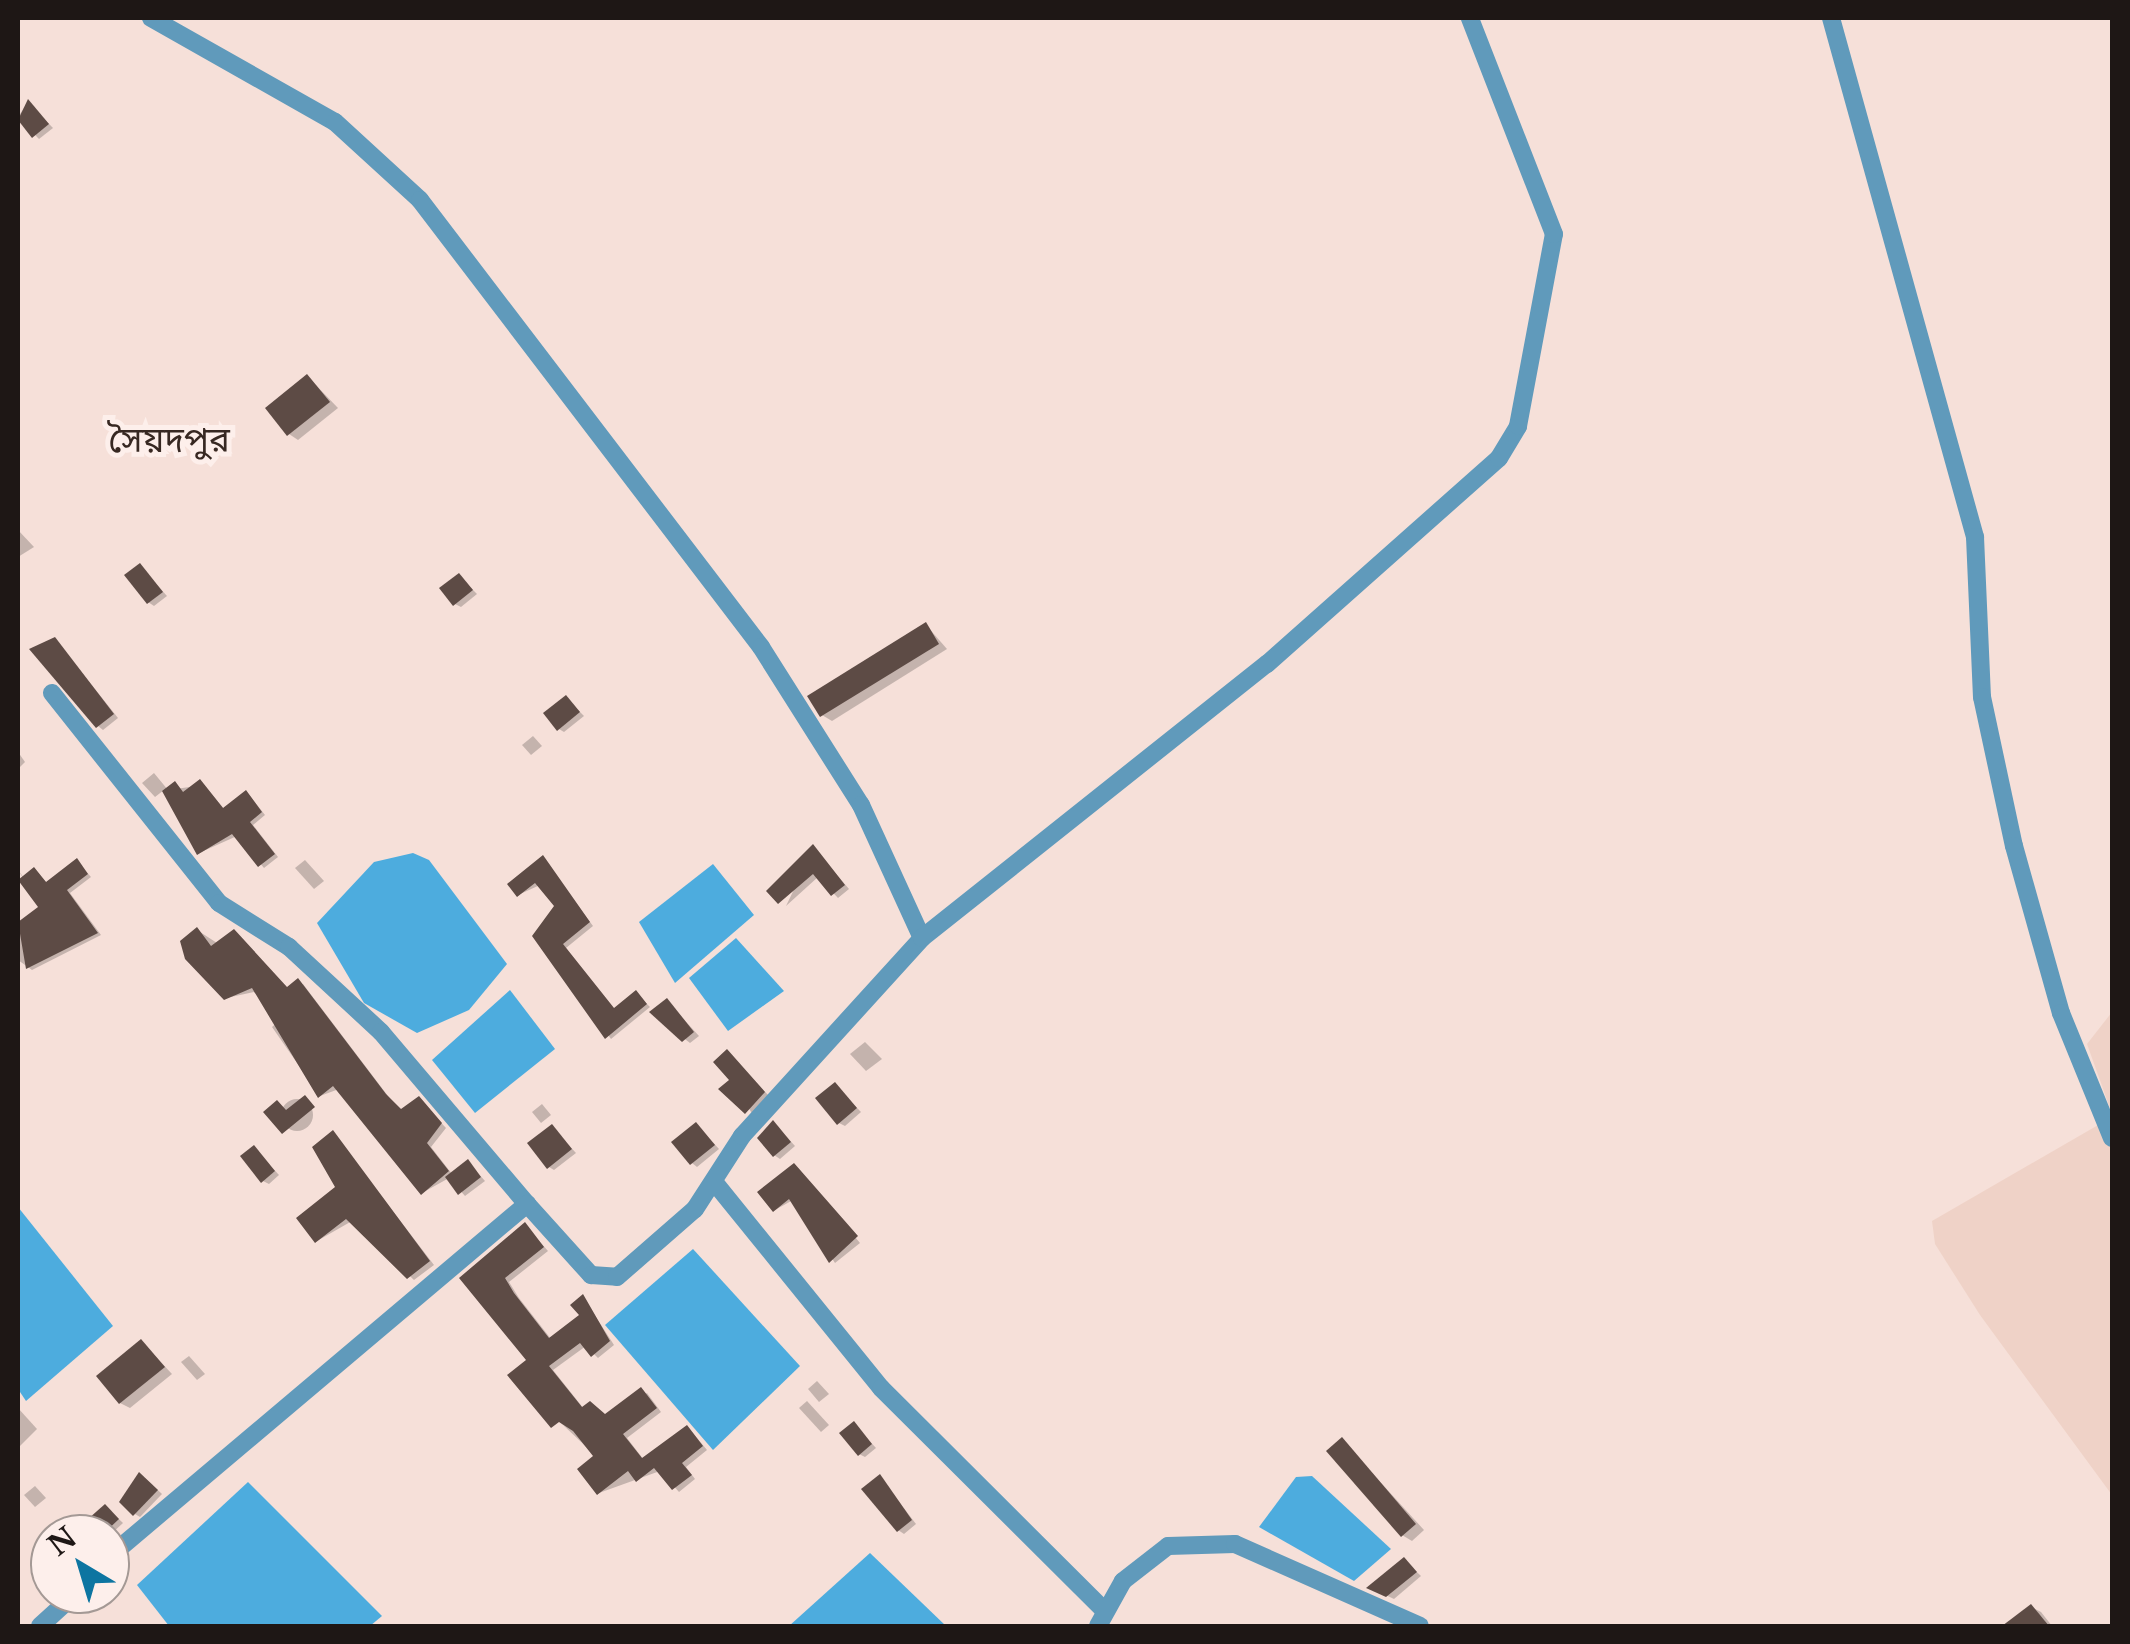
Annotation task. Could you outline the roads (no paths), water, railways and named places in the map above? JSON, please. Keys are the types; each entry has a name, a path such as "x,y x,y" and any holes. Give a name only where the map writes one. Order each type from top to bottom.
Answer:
{"street":[{"path":"151,18 335,122 420,200 760,647 861,806 922,938"},
{"path":"52,693 219,903 289,947 381,1032 528,1204 603,1281 695,1210 766,1107 922,938 1390,559 1499,458 1518,426 1554,234 1470,18"},
{"path":"1830,18 1975,537 1982,698 2014,846 2062,1013 2112,1138"},
{"path":"715,1183 881,1388 1100,1618 1168,1546 1235,1544 1420,1626"},
{"path":"130,1539 528,1204"}],"water":[{"path":"413,853 429,860 507,964 469,1010 417,1033 364,1003 317,923 374,862"},
{"path":"713,864 754,915 675,983 639,922"},
{"path":"736,938 784,991 728,1031 689,978"},
{"path":"510,990 555,1049 475,1113 432,1060"},
{"path":"18,1207 113,1326 26,1401 18,1389"},
{"path":"693,1249 800,1366 713,1450 605,1325"},
{"path":"1312,1476 1391,1549 1354,1581 1259,1527 1296,1477"},
{"path":"248,1482 382,1616 370,1626 169,1626 137,1585"},
{"path":"870,1553 946,1626 789,1626"}],"district":[{"name":"সৈয়দপুর","path":"169,440"}]}
